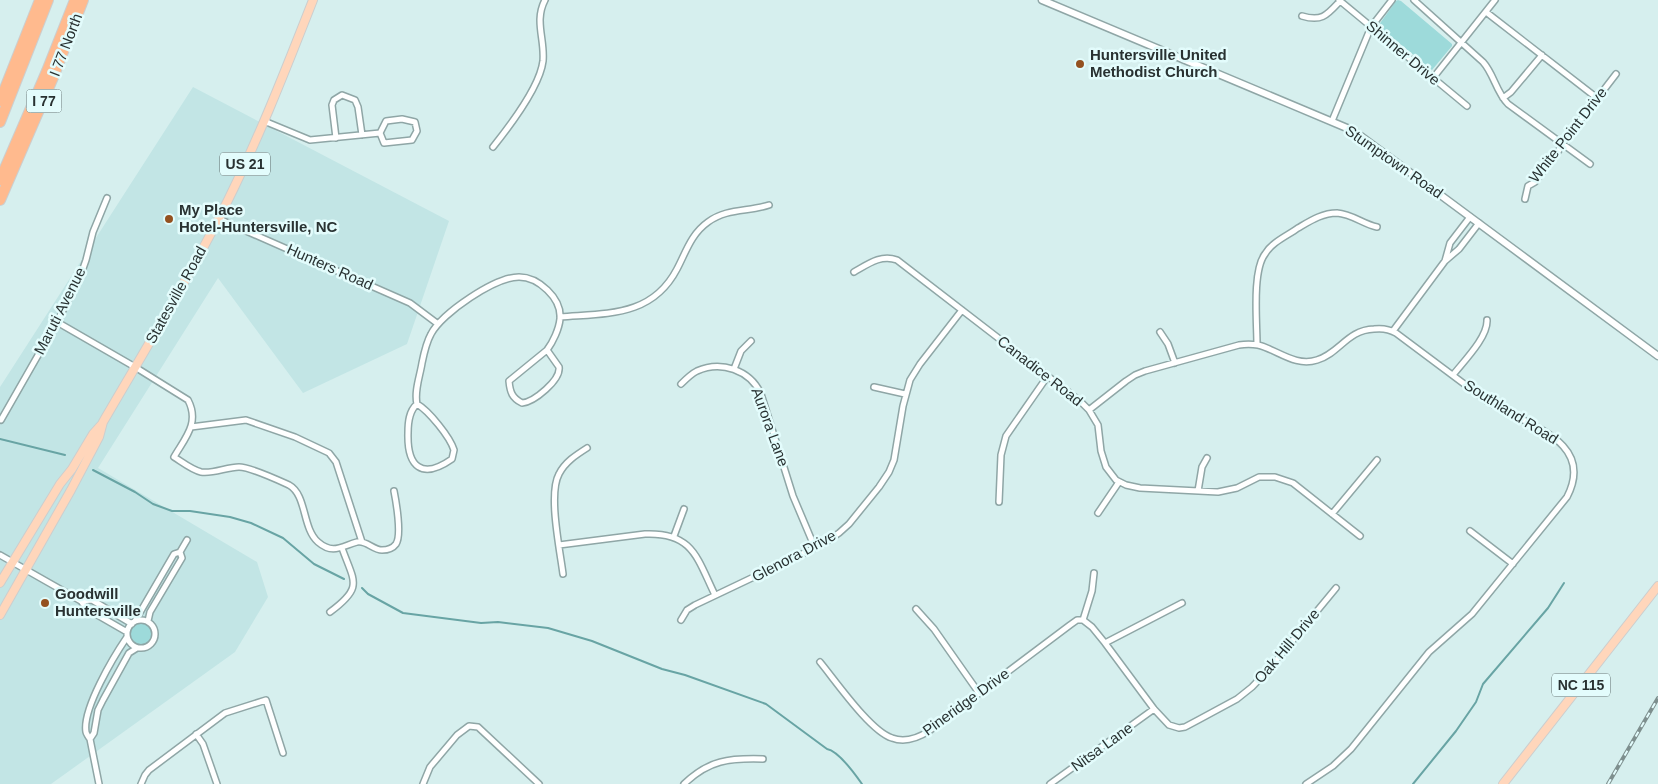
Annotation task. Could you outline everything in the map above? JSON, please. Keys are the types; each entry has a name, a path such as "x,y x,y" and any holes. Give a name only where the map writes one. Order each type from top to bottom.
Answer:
{"highway":[{"name":"I 77","path":"0,101 40,0"},
{"name":"I 77","path":"0,122 48,0"},
{"name":"I 77","path":"0,180 40,89 75,0"},
{"name":"I 77 North","path":"0,200 47,92 84,0"}],"main road":[{"name":"Statesville Road","path":"0,615 85,464 99,437 104,422 219,218 264,120 314,0"},
{"name":"Statesville Road","path":"0,583 93,434 104,422"},
{"name":"NC 115","path":"1503,784 1658,586"}],"street":[{"path":"493,147 538,80 543,54 539,18 545,0"},
{"name":"Stumptown Road","path":"1042,0 1354,131 1366,138 1658,356"},
{"path":"1302,16 1312,19 1320,18 1328,14 1339,0"},
{"name":"Shinner Drive","path":"1339,0 1467,106"},
{"path":"1332,121 1371,27 1392,0"},
{"path":"1414,0 1486,66 1508,104 1590,164"},
{"path":"1433,78 1495,0"},
{"path":"1486,12 1598,98"},
{"path":"1503,98 1511,92 1542,55"},
{"name":"White Point Drive","path":"1525,199 1528,186 1535,182 1616,74"},
{"path":"336,138 332,104 334,100 342,95 355,100 358,106 362,135"},
{"path":"402,119 415,122 417,131 412,140 384,143 380,133 386,121 402,119"},
{"path":"264,120 310,140 380,133"},
{"name":"Maruti Avenue","path":"1,420 83,270 93,232 107,198"},
{"path":"560,317 628,310 644,303 661,292 671,279 693,235 708,222 725,213 769,205"},
{"path":"1256,345 1257,277 1261,261 1271,247 1313,219 1328,214 1346,215 1367,225 1377,227"},
{"path":"1445,261 1450,243 1470,216"},
{"name":"Hunters Road","path":"219,218 410,303 438,324"},
{"path":"1089,410 1135,375 1238,345 1256,345 1294,360 1309,362 1332,353 1361,330 1379,328 1393,331 1445,261 1460,249 1479,223"},
{"name":"Canadice Road","path":"854,272 881,258 892,258 904,265 1047,376 1089,410 1098,425 1101,452 1106,467 1119,482"},
{"path":"417,404 424,408 444,433 454,450 452,459 429,469 420,467 410,458 408,452 408,424 411,412 417,404 416,390 430,334 461,303 503,281 518,277 536,281 547,290 556,302 560,317 555,335 547,350 509,381 511,393 522,404 532,400 557,378 560,371 559,367 547,350"},
{"name":"Glenora Drive","path":"681,620 687,610 814,548 832,538 849,524 889,472 894,460 905,394 914,372 962,310"},
{"path":"1453,375 1482,336 1487,327 1486,320"},
{"path":"56,322 188,400 192,408 193,419 191,427 174,457 201,472 239,467 249,468 290,486 296,492 312,536 319,543 335,549 362,542 382,550 389,549 396,544 398,538 398,520 394,491"},
{"name":"Southland Road","path":"1306,784 1333,766 1351,749 1429,652 1442,639 1466,621 1567,497 1574,478 1572,462 1567,450 1554,436 1501,410 1393,331"},
{"path":"1160,332 1168,344 1174,363"},
{"path":"681,384 698,370 715,367 734,369 742,351 751,341"},
{"name":"Aurora Lane","path":"734,369 751,379 758,388 793,496 814,548"},
{"path":"999,502 1001,455 1006,436 1047,376"},
{"path":"874,387 905,394"},
{"path":"191,427 246,420 295,437 329,453 336,462 362,542"},
{"path":"563,574 554,497 555,482 565,466 587,448"},
{"path":"1198,491 1200,475 1207,458"},
{"path":"1332,514 1377,460"},
{"path":"1098,513 1119,482 1140,488 1218,492 1228,491 1254,478 1266,476 1293,483 1360,536"},
{"path":"674,536 684,508"},
{"path":"1470,531 1513,564"},
{"path":"559,545 645,534 658,533 674,536 691,549 715,595"},
{"path":"99,784 90,739 86,732 90,705 133,622 174,554 180,552 187,540"},
{"path":"330,612 349,596 354,585 352,571 342,548"},
{"path":"148,621 150,612 182,558 180,552"},
{"path":"0,555 81,601 87,609 127,634 131,644 136,648 149,647 154,642 156,632 148,621 140,620 133,622 92,600 81,601"},
{"path":"1083,620 1092,591 1094,573"},
{"name":"Oak Hill Drive","path":"1083,620 1092,627 1105,643 1154,709 1169,725 1180,728 1237,699 1257,682 1336,588"},
{"path":"1105,643 1182,603"},
{"path":"916,608 979,693"},
{"name":"Pineridge Drive","path":"820,662 884,734 894,739 907,740 922,735 1077,620 1083,620"},
{"path":"90,739 94,733 98,710 103,700 129,653 136,648"},
{"path":"141,784 145,775 150,770 229,711 266,700 283,753"},
{"name":"Nitsa Lane","path":"1050,784 1154,709"},
{"path":"423,784 430,767 450,742 464,728 471,726 478,727 539,784"},
{"path":"196,734 203,744 217,784"},
{"path":"684,784 701,770 719,762 738,758 763,759"}],"shaded area":[{"path":"1398,0 1452,44 1432,70 1378,26"},
{"path":"193,87 449,221 407,344 303,393 218,278 98,468 257,562 268,597 235,652 51,784 0,784 0,387"},
{"path":"141,620 151,624 155,634 151,644 141,648 131,644 127,634 131,624"}],"waterway":[{"path":"0,439 65,455"},
{"path":"93,470 135,492 153,504 172,511 190,511 230,517 251,523 283,538 314,564 344,579"},
{"path":"1413,784 1456,731 1476,702 1483,684 1548,608 1564,583"},
{"path":"362,588 368,594 403,613 481,623 498,622 548,628 592,641 662,669 685,675 766,704 836,754 862,784"}],"railway":[{"path":"1608,784 1658,698"}],"place":[{"name":"Huntersville United Methodist Church","path":"1080,64"},
{"name":"My Place Hotel-Huntersville, NC","path":"169,219"},
{"name":"Goodwill Huntersville","path":"45,603"}]}
